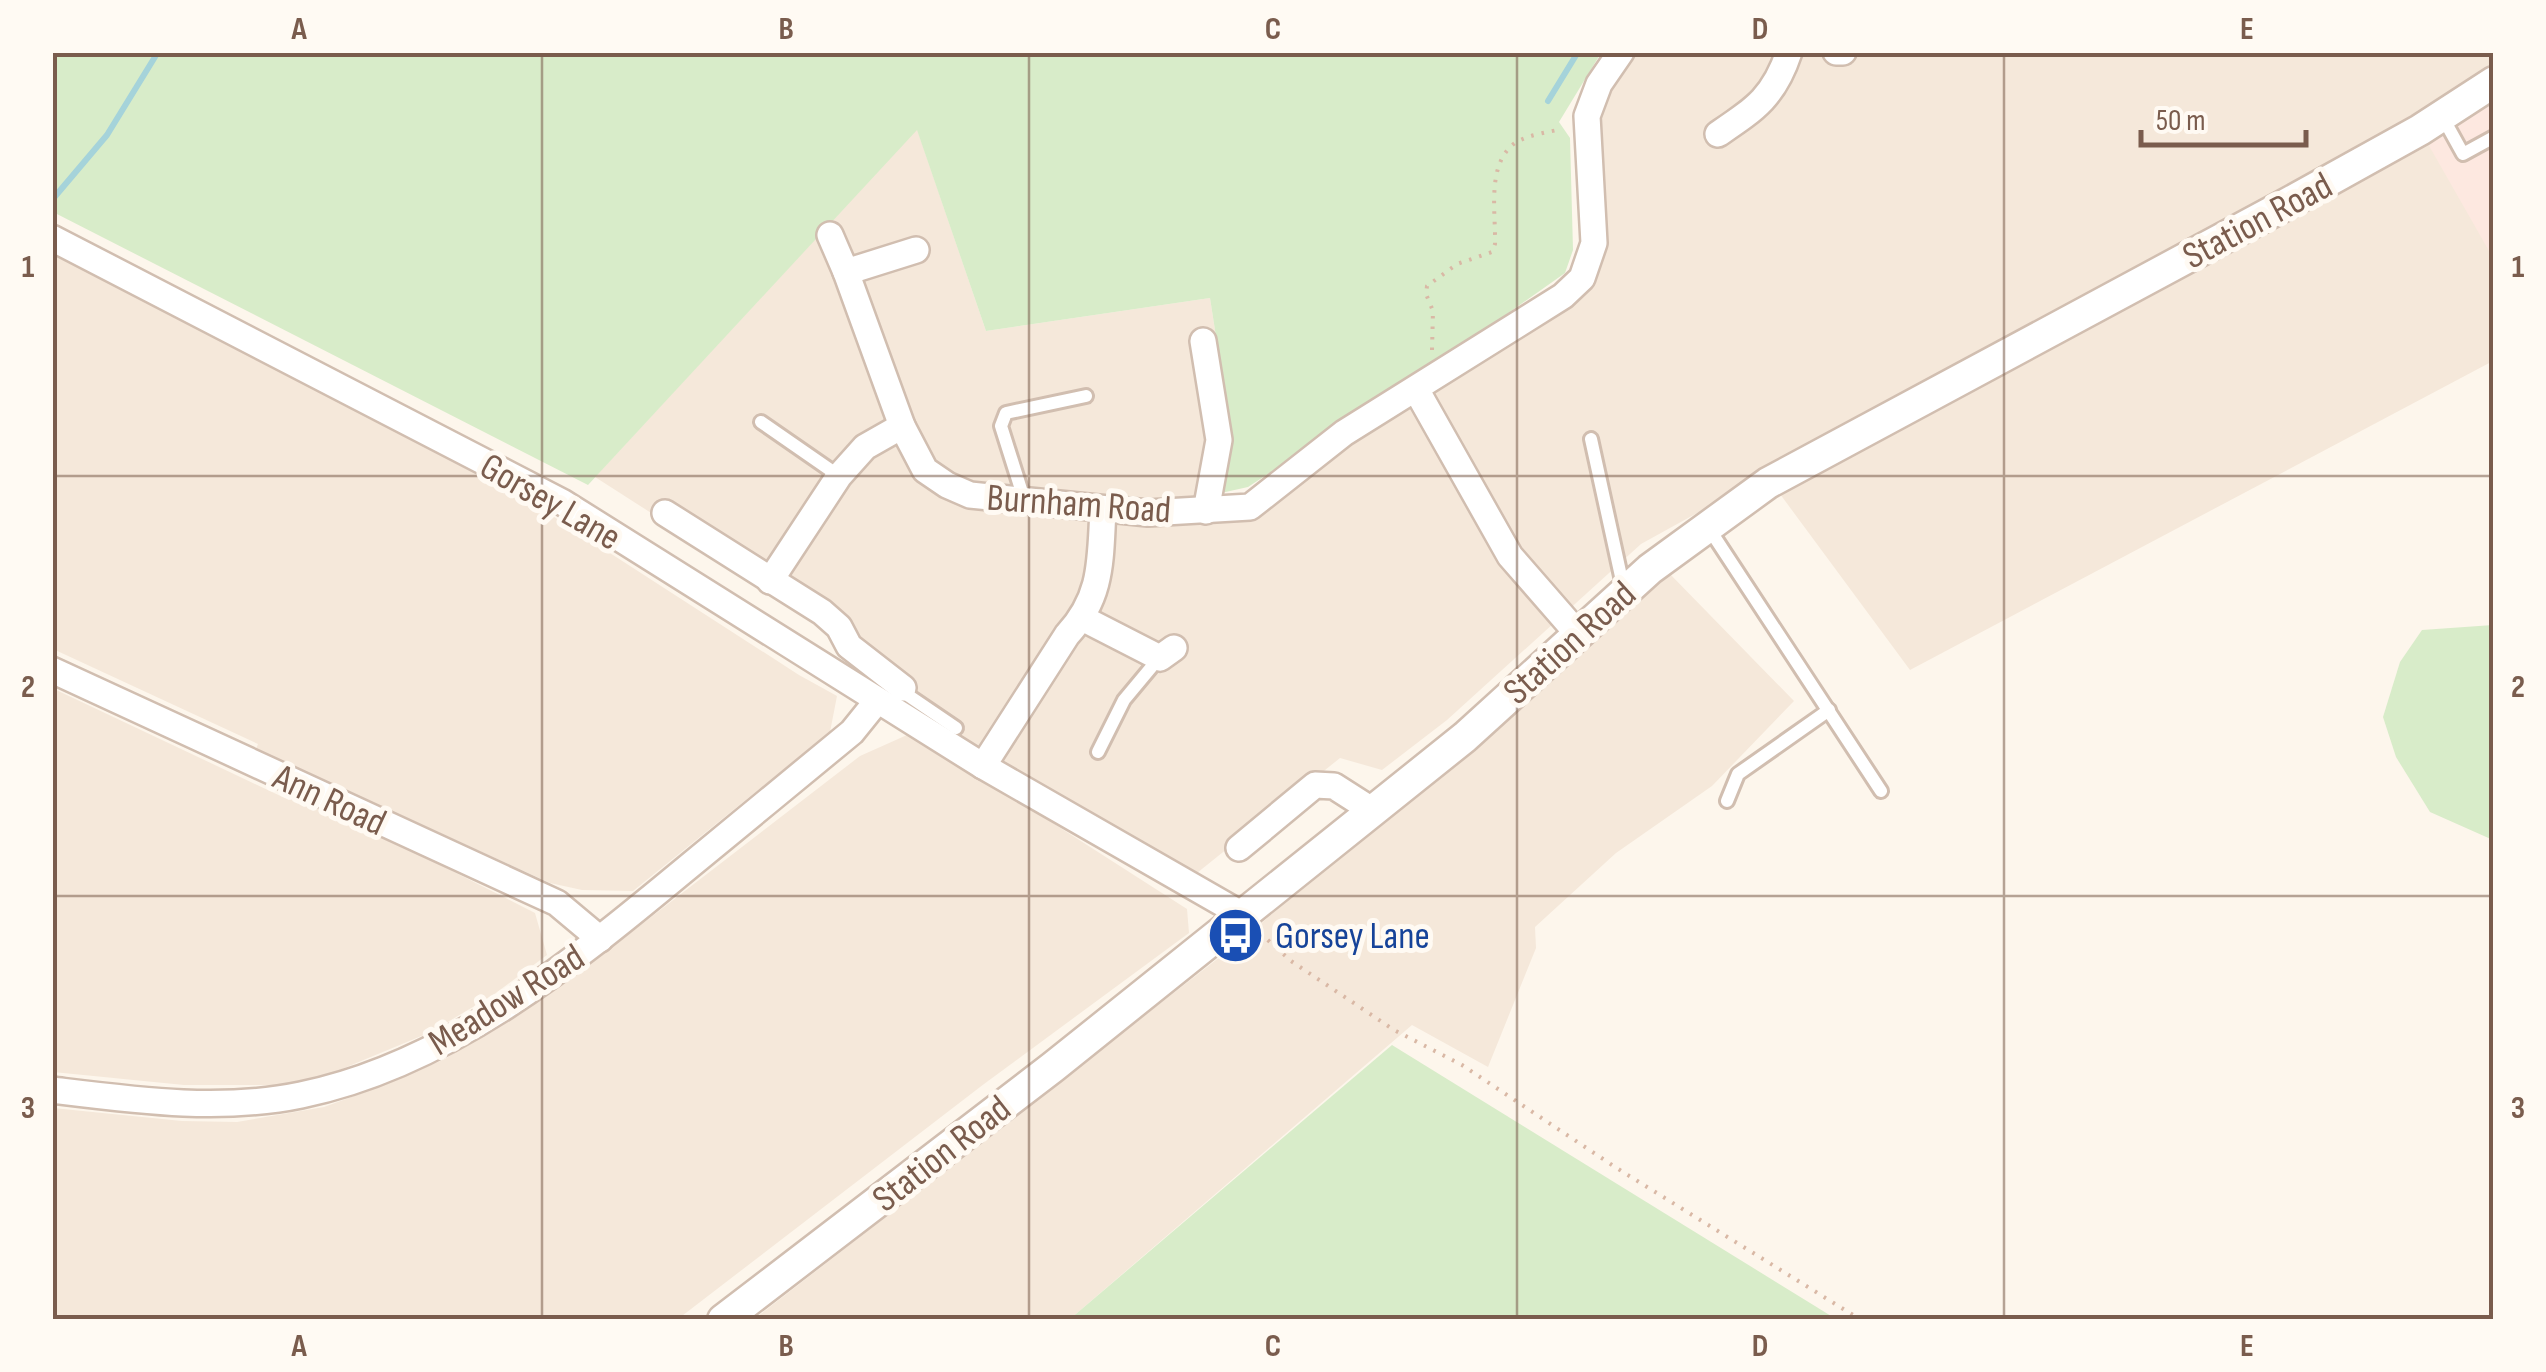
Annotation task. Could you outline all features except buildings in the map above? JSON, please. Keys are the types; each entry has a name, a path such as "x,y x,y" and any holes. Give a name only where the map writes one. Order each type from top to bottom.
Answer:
{"street":[{"name":"Burnham Road","path":"830,234 902,426 925,470 946,486 970,495 1103,510 1148,513 1250,508 1344,433 1563,296 1582,278 1594,243 1587,116 1599,84 1622,52"},
{"path":"1718,134 1760,106 1783,70 1789,52"},
{"name":"Station Road","path":"723,1320 1053,1068 1464,737 1650,568 1768,482 2284,206 2494,82"},
{"name":"Gorsey Lane","path":"52,238 562,502 983,766 1240,914"},
{"path":"846,272 916,250"},
{"path":"1203,342 1219,440 1206,511"},
{"path":"1416,390 1510,556 1578,634"},
{"path":"770,581 839,476 865,447 902,426"},
{"path":"983,766 1095,593 1103,510"},
{"path":"664,513 822,612 839,628 849,646 903,688"},
{"path":"1082,618 1167,653"},
{"name":"Ann Road","path":"52,670 556,903 600,939"},
{"name":"Meadow Road","path":"52,1090 192,1103 258,1101 302,1095 401,1063 511,1001 600,939 852,732 877,701"},
{"path":"1238,848 1315,785 1334,786 1370,809"}],"lane":[{"path":"2442,116 2463,154 2494,137"},
{"path":"1025,502 1003,418 1042,403 1086,396"},
{"path":"761,422 839,476"},
{"path":"1591,439 1624,592"},
{"path":"1708,527 1881,791"},
{"path":"1098,752 1124,700 1167,653"},
{"path":"903,688 956,728"},
{"path":"1727,801 1738,774 1828,710"}],"path":[{"path":"1444,373 1433,358 1433,311 1427,286 1456,264 1492,252 1494,179 1506,153 1517,142 1562,129 1587,128"},
{"path":"1240,914 1291,962 1394,1030 1462,1065 1860,1320"}],"shaded area":[{"path":"1629,53 2493,53 2493,361 1910,670 1780,494 2247,240 2233,217 1641,544 1447,720 1382,770 1340,758 1192,877 966,740 842,653 826,625 595,477 917,129 986,331 1210,298 1229,447 1221,493 1223,500 1234,502 1591,278 1603,219 1601,123 1606,93"},
{"path":"2493,97 2493,258 2424,137"},
{"path":"53,254 264,359 548,513 837,696 830,732 633,891 582,890 550,883 256,749 258,744 53,649"},
{"path":"1668,572 1794,701 1712,786 1616,853 1535,927 1536,948 1488,1067 1412,1025 1070,1319 753,1320 1243,939"},
{"path":"52,688 289,800 291,794 395,842 535,913 547,955 493,995 431,1032 294,1085 184,1085 53,1072"},
{"path":"907,735 970,770 1187,909 1189,933 984,1084 678,1319 53,1320 53,1108 182,1121 237,1122 324,1107 445,1059 568,981 860,756"}],"green space":[{"path":"52,53 1601,53 1559,122 1570,138 1573,250 1565,273 1248,487 1221,493 1229,447 1210,298 986,331 917,130 588,485 53,212"},
{"path":"2494,625 2493,840 2430,812 2396,757 2383,717 2400,662 2422,630"},
{"path":"1392,1045 1836,1319 1070,1319"}],"waterway":[{"path":"52,200 107,135 158,52"},
{"path":"1548,101 1578,52"}],"place":[{"name":"Gorsey Lane","path":"1236,935"}]}
